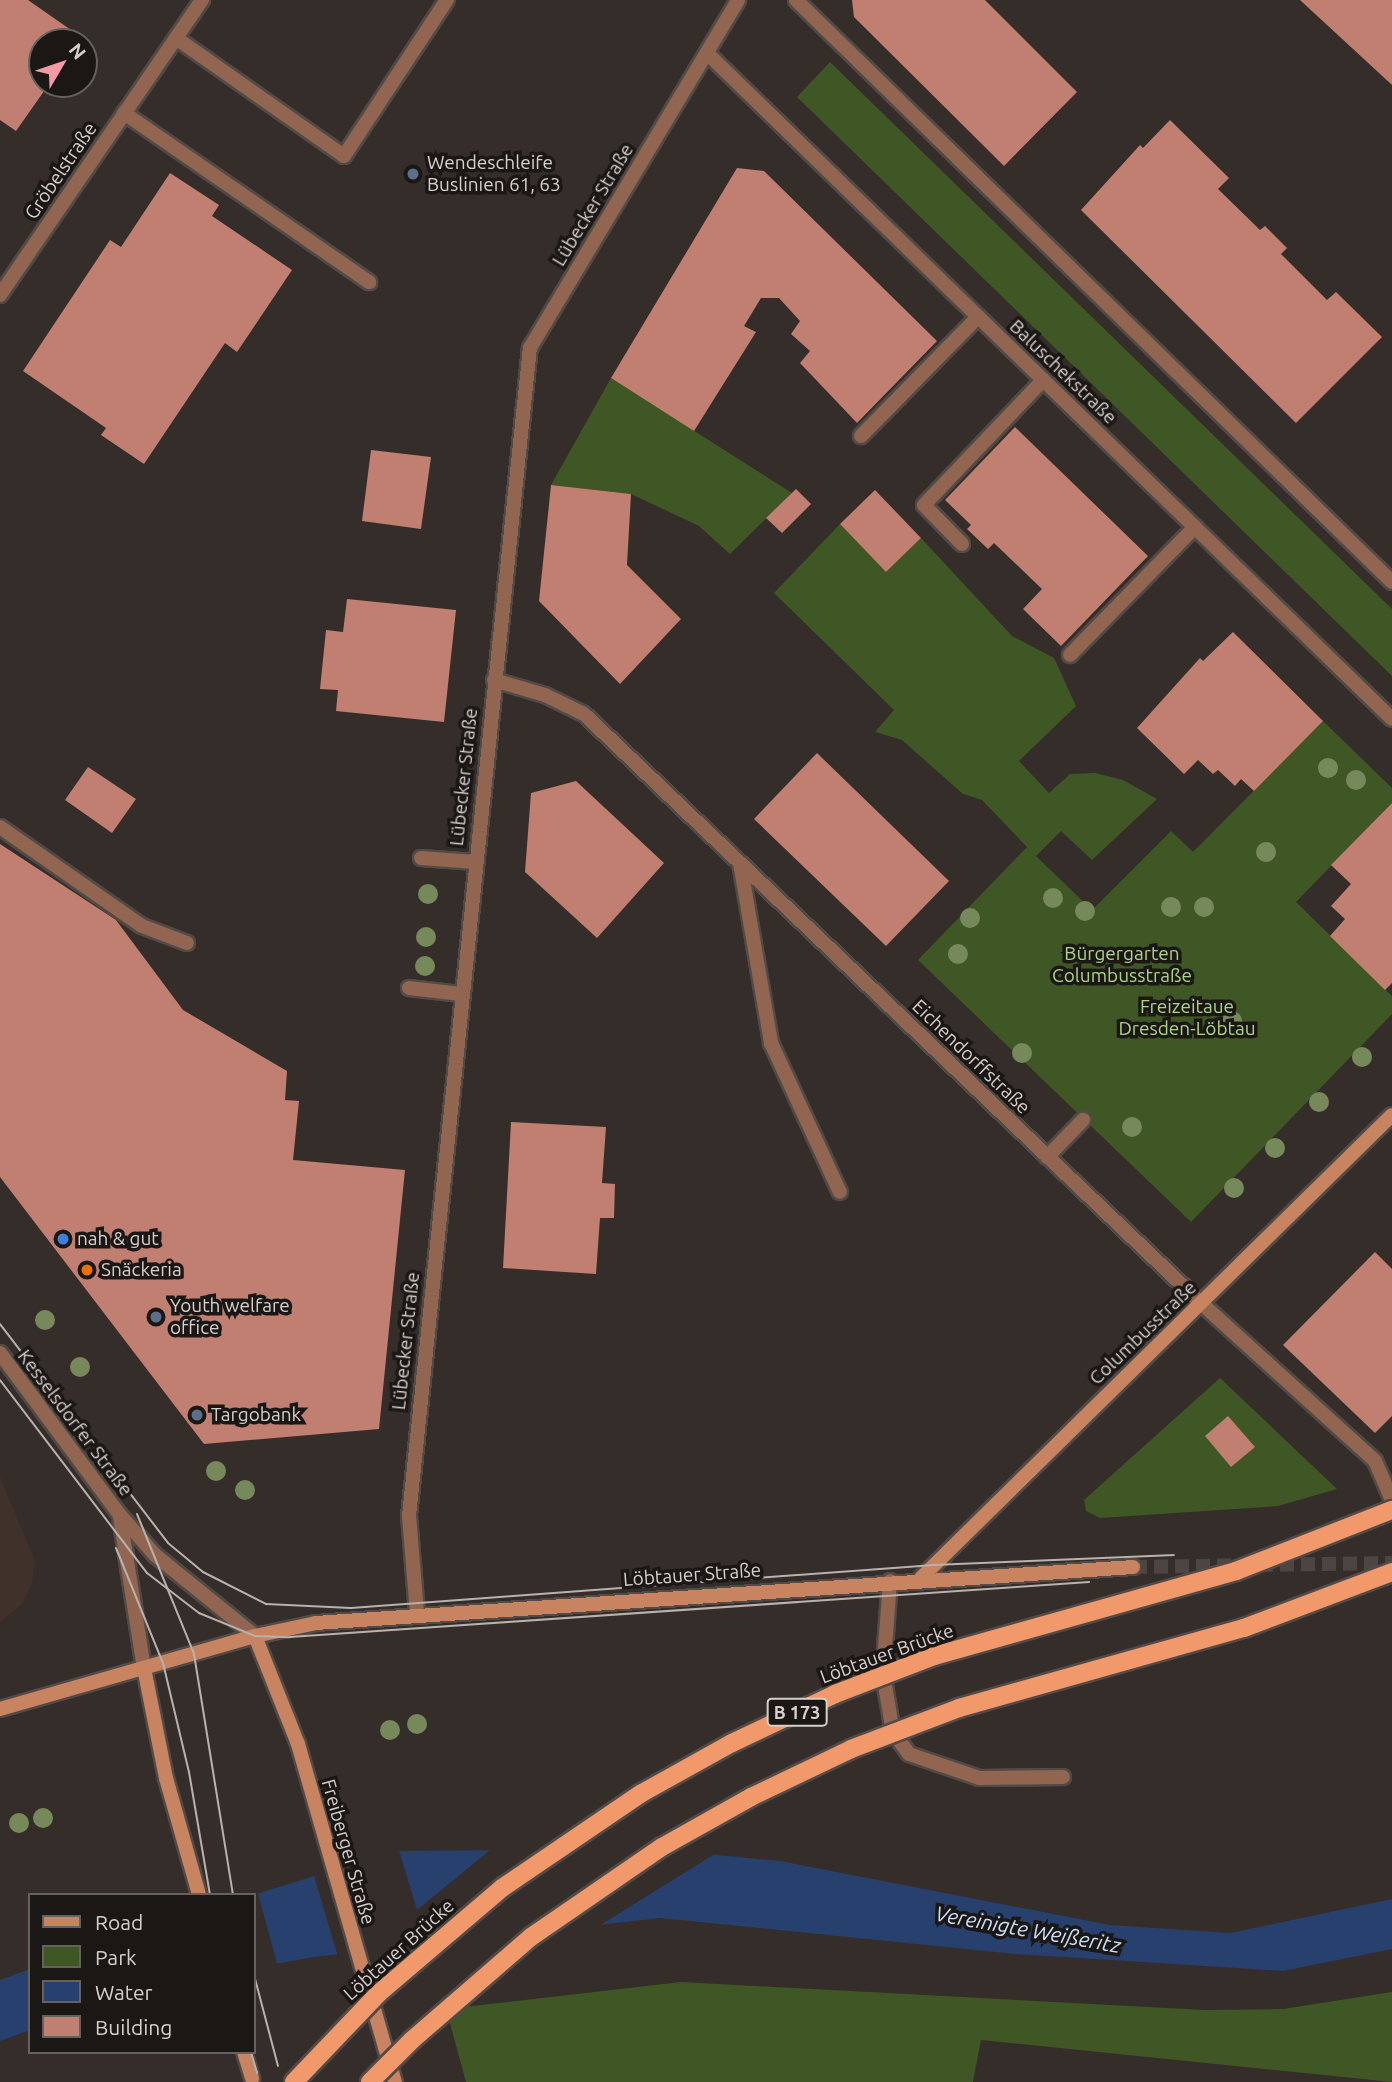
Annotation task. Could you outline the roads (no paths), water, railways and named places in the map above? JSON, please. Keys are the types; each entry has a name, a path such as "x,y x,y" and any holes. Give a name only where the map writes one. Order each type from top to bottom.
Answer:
{"main road":[{"name":"Löbtauer Brücke","path":"294,2082 379,1993 502,1888 642,1793 732,1743 835,1694 934,1656 1236,1571 1392,1510"},
{"path":"370,2082 412,2040 531,1937 662,1847 751,1797 851,1749 959,1708 1244,1628 1392,1572"}],"street":[{"name":"Gröbelstraße","path":"0,295 202,0"},
{"path":"176,38 344,156 447,0"},
{"name":"Lübecker Straße","path":"417,1613 409,1516 442,1171 530,348 738,0"},
{"path":"796,0 1392,582"},
{"name":"Baluschekstraße","path":"707,53 1392,719"},
{"path":"124,113 369,282"},
{"path":"861,436 978,317"},
{"path":"962,544 924,506 1043,380"},
{"path":"1070,654 1195,527"},
{"name":"Eichendorffstraße","path":"494,680 545,695 584,714 1201,1303 1375,1461 1392,1500"},
{"path":"0,827 142,926 187,943"},
{"path":"421,858 475,862"},
{"path":"740,863 771,1043 840,1192"},
{"path":"409,988 461,994"},
{"name":"Columbusstraße","path":"921,1578 1392,1115"},
{"path":"1047,1157 1083,1120"},
{"name":"Kesselsdorfer Straße","path":"0,1353 120,1515 155,1555 255,1636"},
{"name":"Kesselsdorfer Straße","path":"120,1515 144,1668"},
{"name":"Löbtauer Straße","path":"0,1709 255,1636 316,1623 417,1613 921,1578 1133,1567"},
{"path":"890,1581 883,1674 893,1732 909,1754 978,1778 1063,1777"},
{"name":"Freiberger Straße","path":"255,1636 308,1781 395,2082"},
{"path":"144,1668 175,1810 198,1893"},
{"path":"245,2054 251,2077"}],"water":[{"name":"Vereinigte Weißeritz","path":"654,1849 780,1861 1110,1925 1231,1933 1392,1899 1392,1949 1283,1971 1015,1954 660,1918 314,1957 256,1968 256,1894 396,1851"},
{"path":"28,1970 28,2031 0,2041 0,1980"}],"tunnel":[{"path":"1133,1567 1392,1563"}],"tram line":[{"path":"0,1324 168,1543 203,1572 266,1604 351,1608 934,1565 1174,1555"},
{"path":"0,1380 147,1573 199,1613 255,1636 290,1637 1089,1582"},
{"path":"137,1514 194,1654 233,1893"},
{"path":"116,1548 163,1663 189,1772 210,1893"},
{"path":"256,1983 278,2066"},
{"path":"252,2054 257,2073"}],"place":[{"name":"Wendeschleife Buslinien 61, 63","path":"413,174"},
{"name":"nah & gut","path":"63,1239"},
{"name":"Snäckeria","path":"87,1270"},
{"name":"Youth welfare office","path":"156,1317"},
{"name":"Targobank","path":"197,1415"}],"park label":[{"name":"Bürgergarten Columbusstraße","path":"1122,965"},
{"name":"Freizeitaue Dresden-Löbtau","path":"1187,1018"}]}
